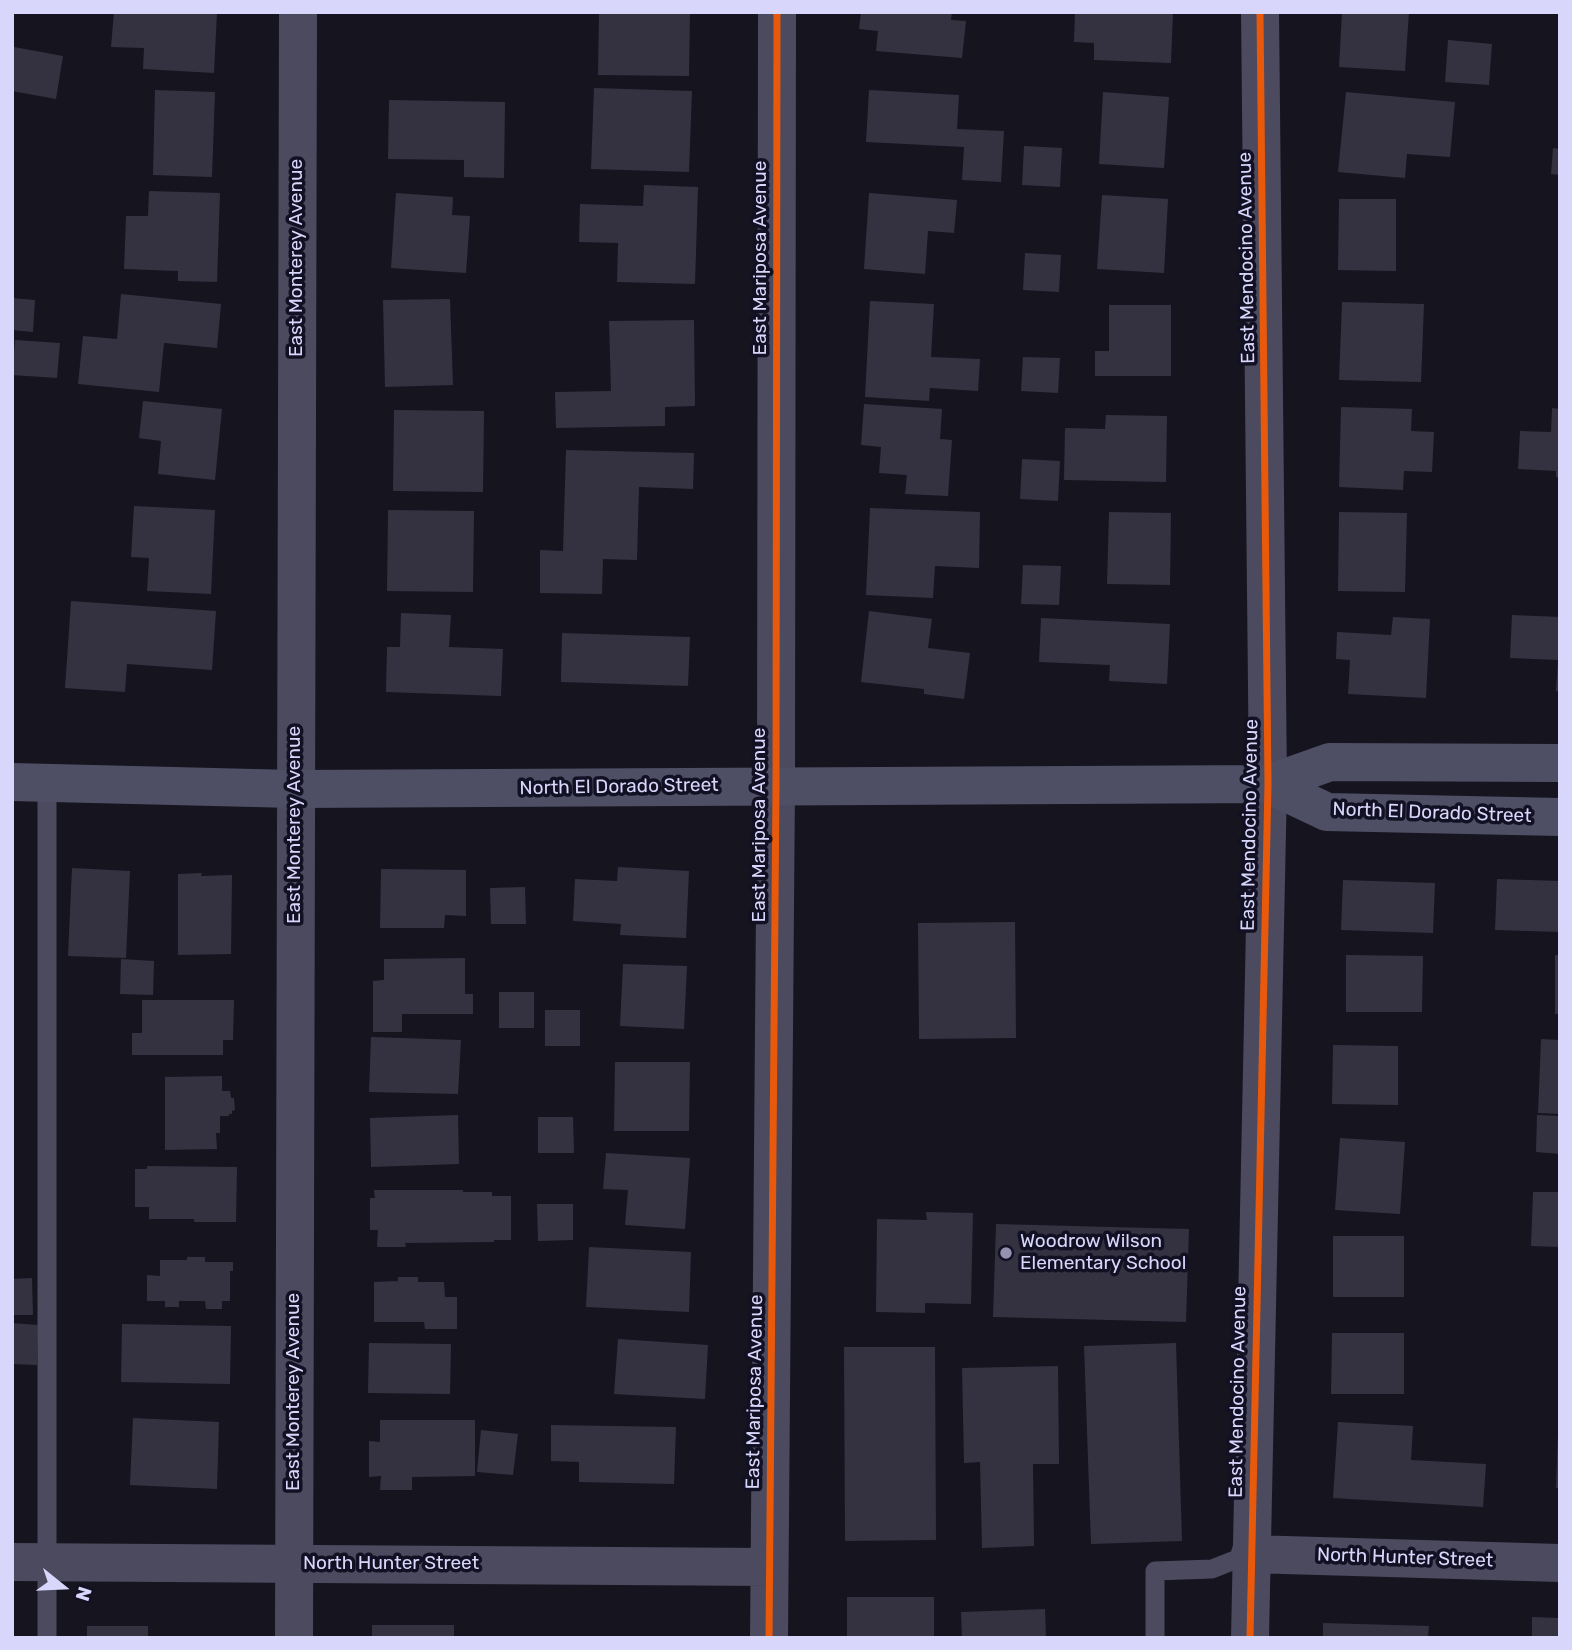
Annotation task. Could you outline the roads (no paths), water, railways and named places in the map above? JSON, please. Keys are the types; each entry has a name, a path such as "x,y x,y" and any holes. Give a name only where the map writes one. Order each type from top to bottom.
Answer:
{"main road":[{"name":"North El Dorado Street","path":"30,783 295,789 1268,784 1330,762 1560,763"},
{"name":"North El Dorado Street","path":"1268,784 1327,811 1560,817"}],"street":[{"name":"East Monterey Avenue","path":"294,1638 298,12"},
{"name":"East Mariposa Avenue","path":"769,1638 776,785 777,12"},
{"name":"East Mendocino Avenue","path":"1250,1638 1268,784 1260,12"},
{"name":"North Hunter Street","path":"1250,1554 1560,1563"},
{"name":"North Hunter Street","path":"30,1562 769,1567"}],"lane":[{"path":"30,783 30,1562 47,1638"},
{"path":"1155,1638 1155,1571 1212,1569 1250,1554"}],"place":[{"name":"Woodrow Wilson Elementary School","path":"1006,1253"}]}
